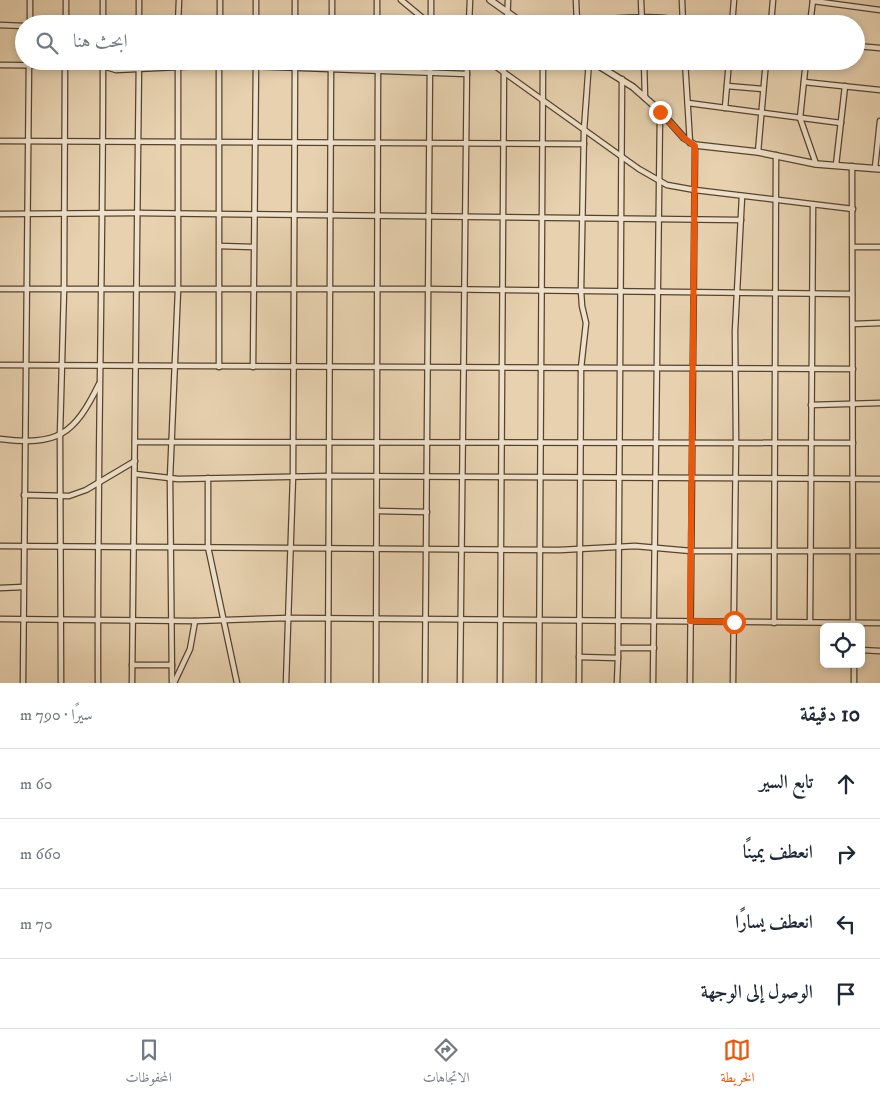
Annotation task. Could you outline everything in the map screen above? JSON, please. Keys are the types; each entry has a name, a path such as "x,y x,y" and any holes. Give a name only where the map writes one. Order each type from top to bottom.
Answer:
{"street":[{"path":"30,0 30,15"},
{"path":"66,0 66,15"},
{"path":"103,0 103,15"},
{"path":"139,0 139,15"},
{"path":"178,15 179,0"},
{"path":"220,0 220,15"},
{"path":"256,0 256,15"},
{"path":"295,0 295,15"},
{"path":"332,0 332,15"},
{"path":"376,0 377,15"},
{"path":"401,0 420,15"},
{"path":"431,0 431,15"},
{"path":"469,15 470,0"},
{"path":"490,0 512,15"},
{"path":"508,0 508,15"},
{"path":"576,0 577,15"},
{"path":"641,0 642,15"},
{"path":"682,0 683,15"},
{"path":"733,15 734,0"},
{"path":"772,15 773,0"},
{"path":"854,7 855,0"},
{"path":"811,15 813,1 880,10"},
{"path":"0,24 15,25"},
{"path":"865,47 880,48"},
{"path":"0,65 15,64"},
{"path":"23,683 29,70"},
{"path":"61,683 60,434 64,289 65,70"},
{"path":"98,683 97,483 102,366 103,70"},
{"path":"132,683 139,70"},
{"path":"173,683 170,478 178,290 178,70"},
{"path":"219,70 219,367"},
{"path":"253,368 256,70"},
{"path":"286,683 293,476 296,70"},
{"path":"328,683 331,70"},
{"path":"376,683 379,70 467,74"},
{"path":"460,683 464,477 467,70"},
{"path":"539,683 543,70"},
{"path":"579,683 582,368 586,323 581,291 584,130 589,70"},
{"path":"606,70 622,79 645,98 693,144 758,152 816,164 878,168 880,121"},
{"path":"644,70 645,98"},
{"path":"686,70 693,144 695,190 690,683"},
{"path":"725,108 728,70"},
{"path":"758,152 765,70"},
{"path":"805,70 800,118 816,164"},
{"path":"504,71 622,157 667,185 853,209"},
{"path":"500,683 504,71"},
{"path":"425,683 430,72"},
{"path":"617,683 620,547 622,79"},
{"path":"804,82 880,90"},
{"path":"727,86 763,90"},
{"path":"836,165 845,86"},
{"path":"688,103 841,123"},
{"path":"653,683 660,112"},
{"path":"0,141 584,144"},
{"path":"774,623 776,155"},
{"path":"852,166 853,623"},
{"path":"733,683 737,292 742,196"},
{"path":"810,622 810,405 813,205"},
{"path":"0,214 137,213 741,220"},
{"path":"220,246 253,247"},
{"path":"853,246 880,248"},
{"path":"0,289 428,289 852,294"},
{"path":"853,324 880,323"},
{"path":"0,365 253,368 379,366 853,369"},
{"path":"0,440 24,442 45,439 60,434 71,427 82,415 100,381"},
{"path":"810,405 880,403"},
{"path":"135,442 172,440 853,443"},
{"path":"24,495 61,498 76,494 135,461"},
{"path":"135,474 170,478 426,476 880,479"},
{"path":"208,478 208,547 236,683"},
{"path":"378,511 427,512"},
{"path":"0,546 539,550 620,547 691,550 880,551"},
{"path":"0,588 23,587"},
{"path":"0,619 61,618 223,621 289,618 824,623"},
{"path":"173,683 190,649 195,621"},
{"path":"865,625 880,624"},
{"path":"618,648 654,648"},
{"path":"865,650 880,651"},
{"path":"579,656 618,658"},
{"path":"132,665 172,665"},
{"path":"854,668 854,683"}],"route":[{"path":"660,112 684,138 695,146 690,621 734,622"}]}
